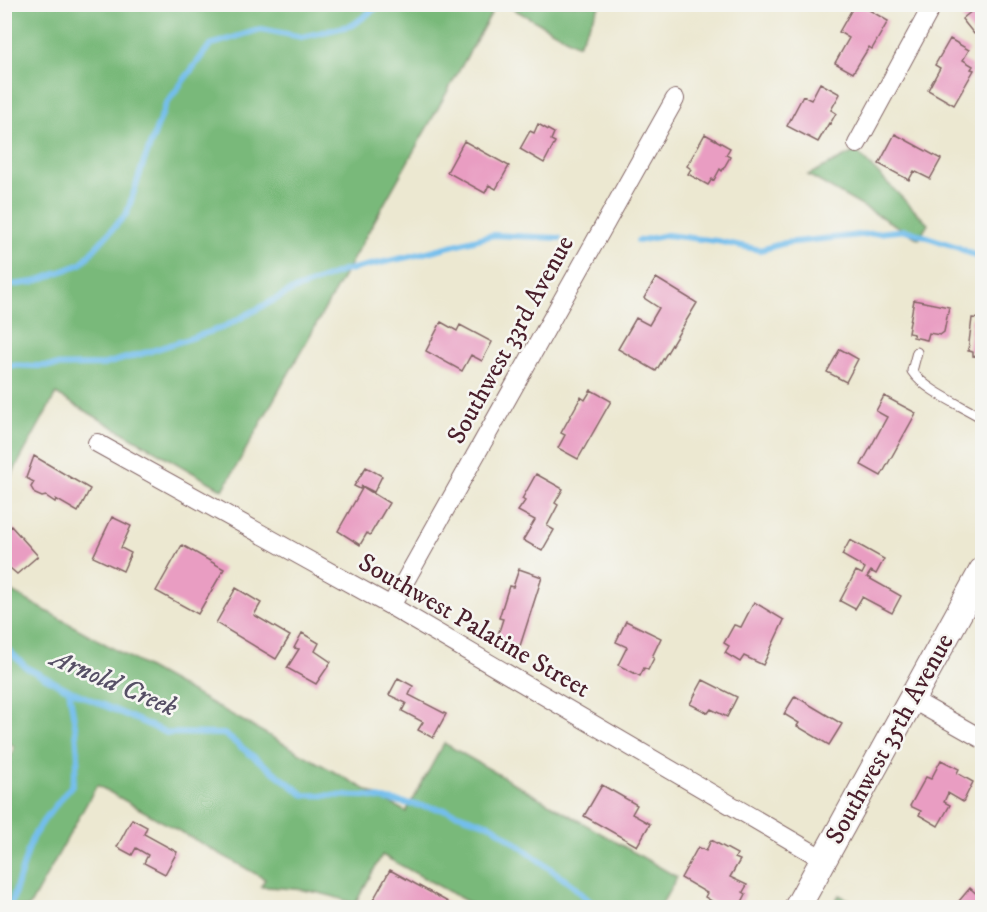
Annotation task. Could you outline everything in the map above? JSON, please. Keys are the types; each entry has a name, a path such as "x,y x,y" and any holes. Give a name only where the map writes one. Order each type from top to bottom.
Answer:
{"street":[{"path":"857,144 933,4"},
{"name":"Southwest 33rd Avenue","path":"391,606 675,99"},
{"name":"Southwest Palatine Street","path":"97,443 391,606 823,859"},
{"name":"Southwest 35th Avenue","path":"797,908 982,571"},
{"path":"913,700 982,739"}],"lane":[{"path":"917,352 912,371 916,378 982,418"}],"green space":[{"path":"5,4 496,5 223,490 56,394 5,487"},
{"path":"506,5 600,5 578,45"},
{"path":"856,151 928,224 919,239 808,175"},
{"path":"5,588 406,812 444,743 677,877 660,907 477,907 382,855 355,904 309,891 261,887 265,879 97,785 29,907 5,907 5,768 14,746 5,741"},
{"path":"839,895 862,907 832,907"}],"building":[{"path":"855,4 859,4 888,21 872,49 869,47 853,73 835,63 849,38 839,32"},
{"path":"978,6 982,8 982,27 974,34 962,19"},
{"path":"950,39 969,50 963,60 973,66 971,69 974,70 954,105 928,90 940,68 935,65"},
{"path":"820,83 840,94 831,110 836,113 818,142 787,126 803,96 811,100"},
{"path":"538,124 554,133 551,140 555,142 544,163 520,149 530,131 534,133"},
{"path":"705,134 730,148 726,155 730,157 722,171 720,169 708,185 688,174 691,169 687,166"},
{"path":"895,134 941,159 930,179 914,171 909,180 879,164"},
{"path":"464,141 509,166 496,189 489,185 485,193 447,172"},
{"path":"656,278 697,303 656,371 618,349 636,318 649,325 659,308 644,298"},
{"path":"914,300 949,307 944,332 940,335 929,333 927,340 913,337 914,334 908,333"},
{"path":"972,318 982,319 982,357 973,356 973,352 968,351"},
{"path":"441,322 457,331 460,325 492,342 482,361 471,355 462,371 426,351"},
{"path":"840,349 858,359 846,382 827,372"},
{"path":"591,390 611,401 578,459 558,448 565,435 561,433 581,397 585,400"},
{"path":"884,396 916,413 881,476 861,465 887,417 876,411"},
{"path":"34,456 90,489 78,512 56,499 55,502 46,496 35,494 31,487 34,482 26,478"},
{"path":"366,467 382,476 374,492 362,486 360,489 354,486"},
{"path":"536,474 563,489 547,526 554,530 542,551 523,540 535,520 518,511 525,501 522,499"},
{"path":"363,487 389,503 370,535 367,533 360,545 338,531"},
{"path":"112,517 131,526 121,548 131,553 123,571 93,557"},
{"path":"11,526 38,556 17,574 4,563 4,535"},
{"path":"850,540 884,559 876,574 871,571 867,577 901,596 892,613 862,597 855,609 840,601 856,571 862,574 865,568 842,555"},
{"path":"182,545 224,569 198,614 156,591"},
{"path":"519,569 542,577 520,646 497,638 503,619 499,618 509,586 513,587"},
{"path":"236,588 261,603 254,615 290,636 276,659 216,623"},
{"path":"754,602 784,620 763,665 744,656 740,662 725,653 729,646 724,643 734,625 741,627"},
{"path":"626,621 661,638 648,670 644,668 640,676 618,665 627,647 616,642"},
{"path":"302,633 319,643 315,651 331,662 316,684 287,668 299,649 294,648"},
{"path":"398,678 413,686 409,695 446,714 433,738 418,730 423,722 402,711 406,703 389,695"},
{"path":"703,680 737,697 727,717 711,709 708,713 690,704"},
{"path":"795,696 842,724 829,745 797,726 799,723 784,714"},
{"path":"941,760 959,769 957,773 973,782 963,802 948,793 944,802 950,805 938,826 919,815 921,811 910,806 926,777 931,779"},
{"path":"602,785 637,805 632,814 650,824 637,846 584,816"},
{"path":"132,819 147,827 144,834 177,852 165,874 144,863 148,855 136,848 132,855 117,847"},
{"path":"711,840 737,854 735,858 740,860 730,877 747,885 743,892 746,894 739,908 716,908 718,905 705,897 707,893 681,878 698,847 706,851"},
{"path":"390,870 448,902 444,908 382,908 372,902"},
{"path":"970,888 982,899 982,908 953,908"}],"waterway":[{"path":"4,286 34,282 81,264 127,213 166,104 210,45 261,29 302,37 353,25 381,4"},
{"path":"638,241 667,235 717,241 760,250 785,243 906,230 957,247 982,259"},
{"path":"4,365 102,365 222,328 291,291 343,271 493,235 559,238"},
{"name":"Arnold Creek","path":"4,646 27,668 69,690 167,733 224,734 304,795 365,796 446,810 493,826 572,885 597,908"},
{"path":"10,908 32,838 72,785 78,758 69,690"}]}
